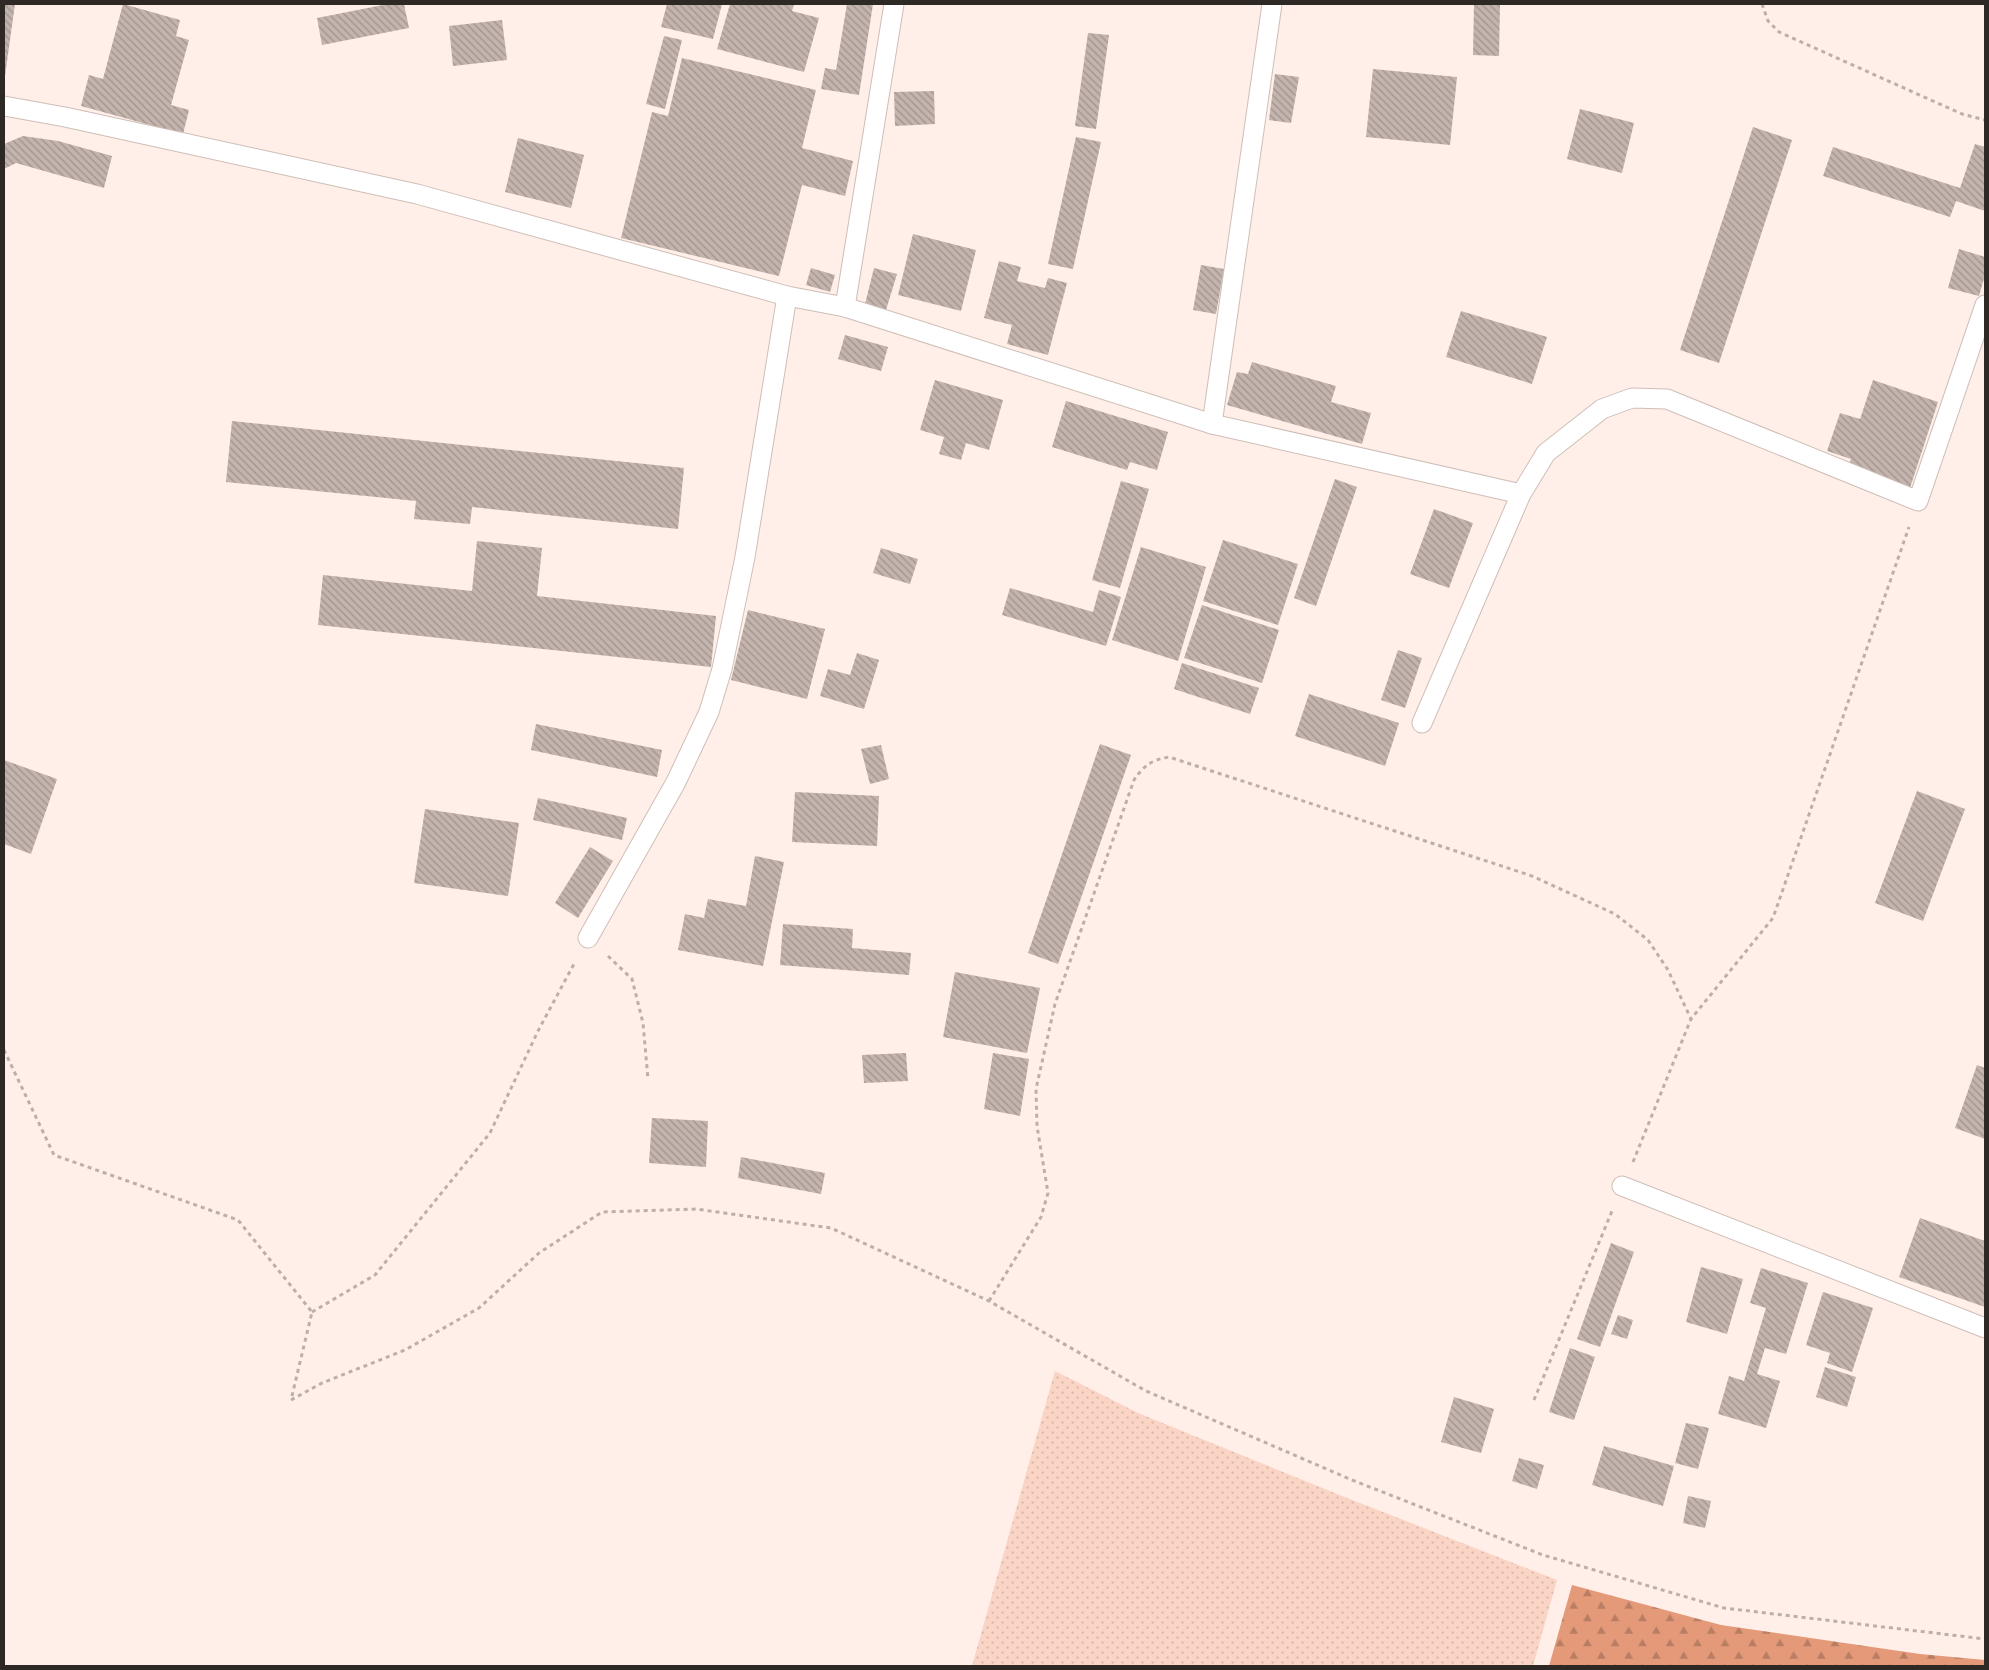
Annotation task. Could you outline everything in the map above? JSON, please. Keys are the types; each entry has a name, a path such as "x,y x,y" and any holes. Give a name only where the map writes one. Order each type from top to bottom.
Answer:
{"lane":[{"path":"845,307 894,4"},
{"path":"1212,424 1272,4"},
{"path":"4,106 65,117 417,194 787,296 845,307 1212,424 1521,494"},
{"path":"588,938 676,782 709,712 722,669 745,557 787,296"},
{"path":"1422,723 1521,494 1546,453 1602,409 1632,398 1667,399 1918,501 1985,305"},
{"path":"1622,1186 1985,1328"}],"path":[{"path":"1762,4 1768,21 1779,32 1962,114 1985,120"},
{"path":"1534,1400 1690,1018 1773,918 1918,501"},
{"path":"989,1301 1041,1217 1048,1192 1038,1126 1036,1088 1054,1004 1134,780 1142,768 1153,760 1169,757 1532,876 1615,914 1648,940 1668,970 1690,1018"},
{"path":"648,1079 643,1023 632,979 588,938 538,1031 490,1133 374,1275 312,1312 291,1400 322,1383 405,1350 479,1308 539,1253 602,1212 696,1209 832,1228 989,1301 1146,1391 1352,1480 1542,1555 1724,1608 1985,1639"},
{"path":"4,1050 54,1154 238,1220 312,1312"}],"shaded area":[{"path":"1055,1371 1138,1413 1347,1498 1557,1580 1533,1666 972,1666"}],"green space":[{"path":"1572,1585 1721,1625 1920,1654 1985,1660 1985,1666 1549,1666"}],"building":[{"path":"4,4 15,4 5,76 4,75"},
{"path":"123,4 180,20 176,36 189,40 171,105 189,110 183,134 81,106 89,75 103,79"},
{"path":"388,4 404,4 409,28 322,45 317,18"},
{"path":"667,4 722,4 713,39 661,27"},
{"path":"730,4 794,4 792,11 819,18 804,72 717,49"},
{"path":"847,4 873,4 859,95 821,89 825,68 836,70"},
{"path":"1474,4 1500,4 1499,56 1473,55"},
{"path":"502,20 507,60 453,66 449,26"},
{"path":"1088,33 1109,35 1096,129 1075,126"},
{"path":"664,36 682,40 665,109 646,104"},
{"path":"682,58 816,90 802,148 853,161 845,196 802,185 779,276 621,238 652,112 668,116"},
{"path":"1373,69 1457,77 1450,145 1366,137"},
{"path":"1275,74 1299,77 1291,123 1269,120"},
{"path":"934,91 935,124 895,126 894,92"},
{"path":"1580,109 1634,123 1622,173 1567,159"},
{"path":"1753,127 1792,140 1719,363 1680,350"},
{"path":"23,136 58,141 112,156 104,188 16,163 4,169 4,144"},
{"path":"1076,137 1101,142 1073,269 1048,264"},
{"path":"518,138 584,155 571,208 505,192"},
{"path":"1975,144 1985,147 1985,211 1956,201 1950,217 1823,176 1833,147 1960,188"},
{"path":"913,234 976,250 961,311 898,295"},
{"path":"1959,249 1985,257 1985,275 1979,296 1948,288"},
{"path":"999,261 1021,267 1017,281 1045,288 1048,278 1067,283 1048,355 1007,344 1012,325 984,318"},
{"path":"1201,265 1224,269 1216,314 1193,310"},
{"path":"811,268 835,275 830,292 806,285"},
{"path":"874,268 897,274 886,310 865,304"},
{"path":"1461,311 1547,337 1532,384 1446,357"},
{"path":"845,335 888,347 881,371 838,359"},
{"path":"1252,362 1336,386 1331,402 1371,413 1362,444 1227,405 1237,372 1248,374"},
{"path":"935,380 1003,400 989,450 966,443 961,460 939,454 944,437 920,430"},
{"path":"1873,380 1938,402 1910,488 1848,467 1851,459 1827,451 1840,413 1860,419"},
{"path":"1066,401 1168,432 1157,470 1130,462 1127,470 1052,447"},
{"path":"232,421 684,468 678,529 472,507 470,524 414,519 416,501 226,482"},
{"path":"1335,479 1357,487 1316,606 1294,598"},
{"path":"1121,481 1149,489 1120,588 1092,580"},
{"path":"1434,509 1473,523 1449,588 1410,574"},
{"path":"1223,540 1298,564 1278,625 1203,601"},
{"path":"477,541 542,548 537,596 716,616 711,667 318,625 323,575 472,591"},
{"path":"1141,547 1206,567 1178,661 1112,640"},
{"path":"881,548 918,559 910,584 873,573"},
{"path":"1010,588 1093,612 1099,590 1121,597 1106,646 1002,615"},
{"path":"1202,605 1279,630 1262,683 1184,658"},
{"path":"748,610 825,629 807,699 731,680"},
{"path":"1398,650 1422,658 1405,708 1381,700"},
{"path":"857,653 879,660 864,709 820,696 828,669 850,675"},
{"path":"1182,663 1259,688 1250,714 1174,689"},
{"path":"1309,694 1399,723 1385,766 1295,736"},
{"path":"536,724 662,750 657,777 531,750"},
{"path":"1100,744 1131,755 1058,964 1028,953"},
{"path":"881,745 889,779 870,784 861,749"},
{"path":"4,760 57,779 31,854 4,844"},
{"path":"1917,791 1965,809 1923,921 1875,903"},
{"path":"795,792 879,796 877,846 792,842"},
{"path":"538,798 627,818 622,840 533,820"},
{"path":"425,809 519,823 508,896 414,883"},
{"path":"590,847 613,861 578,918 555,903"},
{"path":"755,856 784,862 763,966 678,950 685,914 704,918 708,899 746,906"},
{"path":"783,924 853,929 852,948 911,953 909,975 780,965"},
{"path":"955,972 1040,988 1027,1053 943,1037"},
{"path":"906,1053 908,1081 864,1083 862,1055"},
{"path":"993,1053 1029,1059 1020,1116 984,1109"},
{"path":"1977,1065 1985,1068 1985,1139 1955,1128"},
{"path":"652,1118 708,1121 706,1167 649,1163"},
{"path":"741,1157 825,1173 821,1194 738,1178"},
{"path":"1920,1218 1985,1241 1985,1307 1899,1277"},
{"path":"1611,1243 1634,1252 1600,1347 1577,1339"},
{"path":"1701,1267 1743,1279 1727,1334 1686,1322"},
{"path":"1761,1268 1808,1283 1786,1354 1765,1348 1757,1374 1780,1381 1766,1428 1718,1414 1729,1376 1744,1381 1766,1308 1750,1303"},
{"path":"1823,1292 1873,1308 1852,1372 1827,1363 1830,1353 1806,1345"},
{"path":"1618,1315 1633,1320 1627,1339 1611,1334"},
{"path":"1570,1348 1595,1357 1574,1420 1549,1412"},
{"path":"1825,1367 1856,1377 1847,1407 1816,1397"},
{"path":"1454,1397 1494,1409 1481,1453 1441,1442"},
{"path":"1686,1423 1709,1428 1698,1469 1675,1463"},
{"path":"1604,1446 1674,1466 1663,1506 1592,1485"},
{"path":"1519,1458 1544,1465 1537,1489 1512,1481"},
{"path":"1688,1496 1711,1501 1705,1528 1683,1523"}]}
